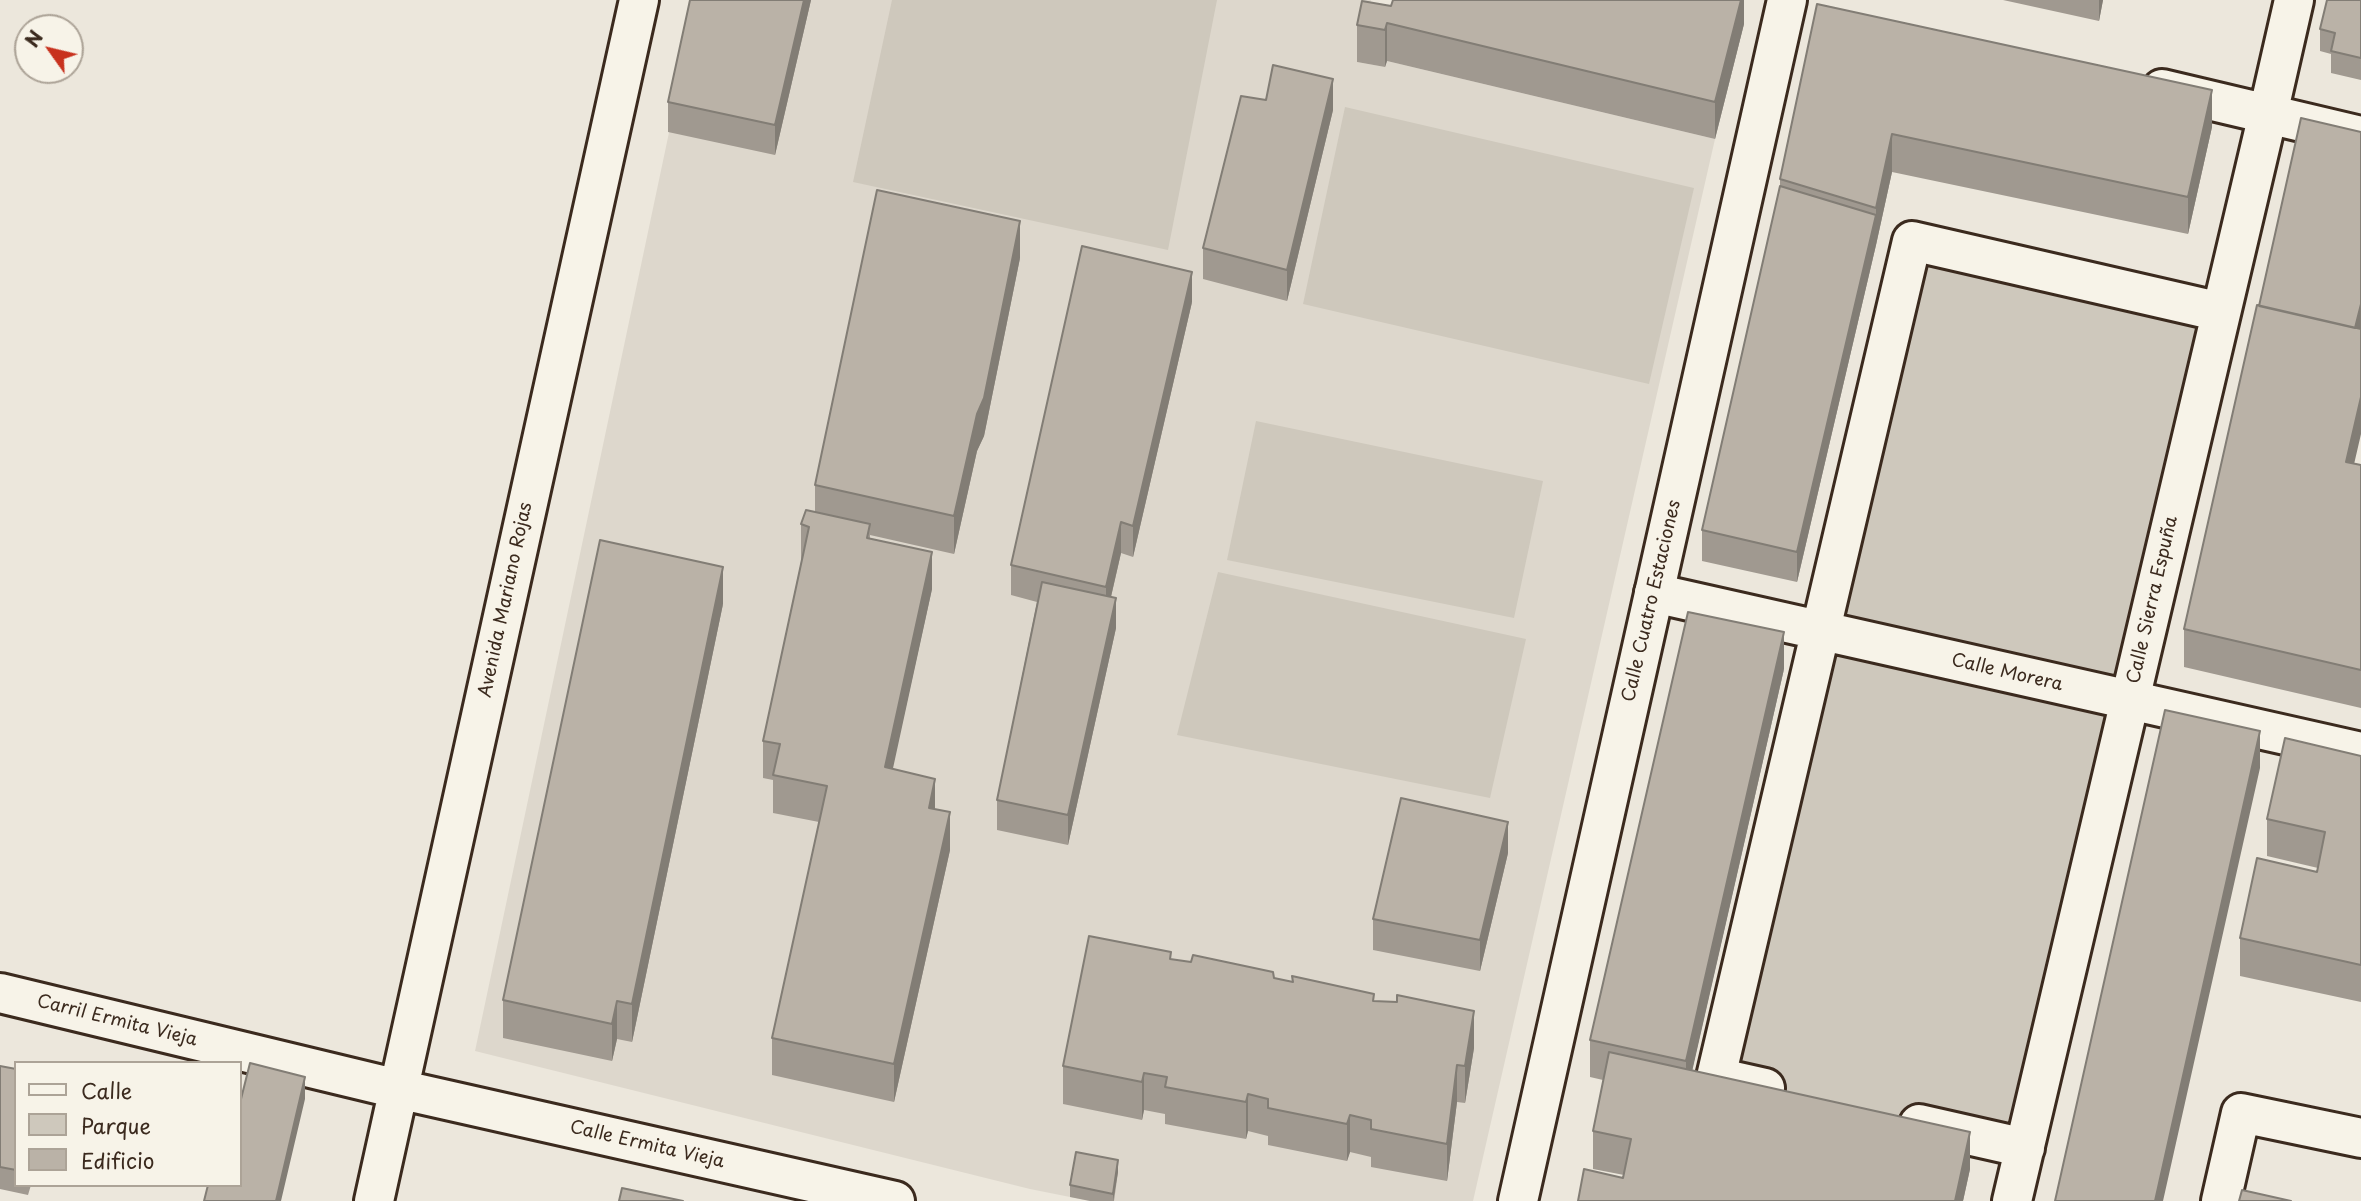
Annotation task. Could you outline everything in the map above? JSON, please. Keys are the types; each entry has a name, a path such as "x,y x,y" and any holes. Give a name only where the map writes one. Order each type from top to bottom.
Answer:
{"street":[{"name":"Avenida Mariano Rojas","path":"374,1201 639,0"},
{"name":"Calle Sierra Espuña","path":"2012,1201 2294,0"},
{"name":"Calle Cuatro Estaciones","path":"1518,1201 1654,593 1793,2"},
{"path":"2134,82 2361,136"},
{"path":"1796,1096 1716,1077 1912,241 2221,312"},
{"name":"Calle Morera","path":"1654,593 2361,752"},
{"name":"Carril Ermita Vieja","path":"0,993 398,1089"},
{"name":"Calle Ermita Vieja","path":"398,1089 895,1201"},
{"path":"2221,1201 2241,1113 2361,1138"},
{"path":"1891,1117 2025,1148"}],"shaded area":[{"path":"697,0 1371,0 1357,62 1385,67 1387,61 1715,139 1473,1201 1090,1201 1030,1189 475,1051"}],"green space":[{"path":"892,0 1217,0 1168,250 853,182"},
{"path":"1345,107 1694,188 1649,384 1303,304"},
{"path":"1912,241 2221,312 2025,1148 1716,1077"},
{"path":"1256,421 1543,481 1514,618 1227,560"},
{"path":"1218,572 1526,639 1490,798 1177,735"}],"building":[{"path":"690,0 804,0 775,125 668,102"},
{"path":"1393,0 1741,0 1715,102 1387,23 1385,30 1357,25 1362,1 1391,6"},
{"path":"2327,0 2361,0 2361,58 2331,51 2335,33 2320,29"},
{"path":"1817,4 2212,90 2188,197 1892,134 1876,208 1780,179"},
{"path":"1273,65 1333,79 1287,270 1203,248 1241,96 1266,100"},
{"path":"2301,118 2361,132 2361,304 2355,328 2259,306"},
{"path":"1780,186 1876,215 1797,552 1702,530"},
{"path":"877,190 1020,221 984,398 977,414 954,516 815,485"},
{"path":"1082,246 1192,272 1133,526 1121,522 1106,587 1011,565"},
{"path":"2257,305 2361,329 2361,397 2346,462 2361,465 2361,670 2184,629"},
{"path":"806,510 870,524 867,538 932,552 885,767 935,779 929,808 950,812 894,1064 772,1038 827,786 773,775 780,744 763,741 809,527 801,524"},
{"path":"600,540 723,567 632,1004 617,1001 612,1024 503,1000"},
{"path":"1042,582 1116,598 1068,815 997,800"},
{"path":"1688,612 1784,632 1686,1061 1590,1040"},
{"path":"2165,710 2260,731 2155,1201 2055,1201"},
{"path":"2285,738 2361,756 2361,965 2240,938 2257,858 2317,872 2325,832 2267,819"},
{"path":"1401,798 1508,822 1480,940 1373,919"},
{"path":"1089,936 1171,952 1170,959 1191,962 1193,955 1273,972 1274,978 1293,982 1292,976 1374,994 1373,1001 1397,1002 1397,995 1474,1011 1465,1066 1457,1065 1447,1144 1371,1129 1371,1120 1350,1115 1347,1124 1268,1108 1268,1099 1248,1094 1246,1102 1165,1087 1167,1077 1144,1073 1142,1082 1063,1066"},
{"path":"1609,1052 1970,1132 1955,1201 1578,1201 1584,1169 1623,1178 1631,1139 1593,1131"},
{"path":"250,1063 305,1077 276,1201 204,1201 208,1187 242,1187 242,1095"},
{"path":"0,1066 14,1069 14,1170 0,1167"},
{"path":"1076,1152 1118,1160 1113,1194 1070,1185"},
{"path":"622,1188 683,1201 619,1201"},
{"path":"2242,1190 2291,1201 2239,1201"}]}
